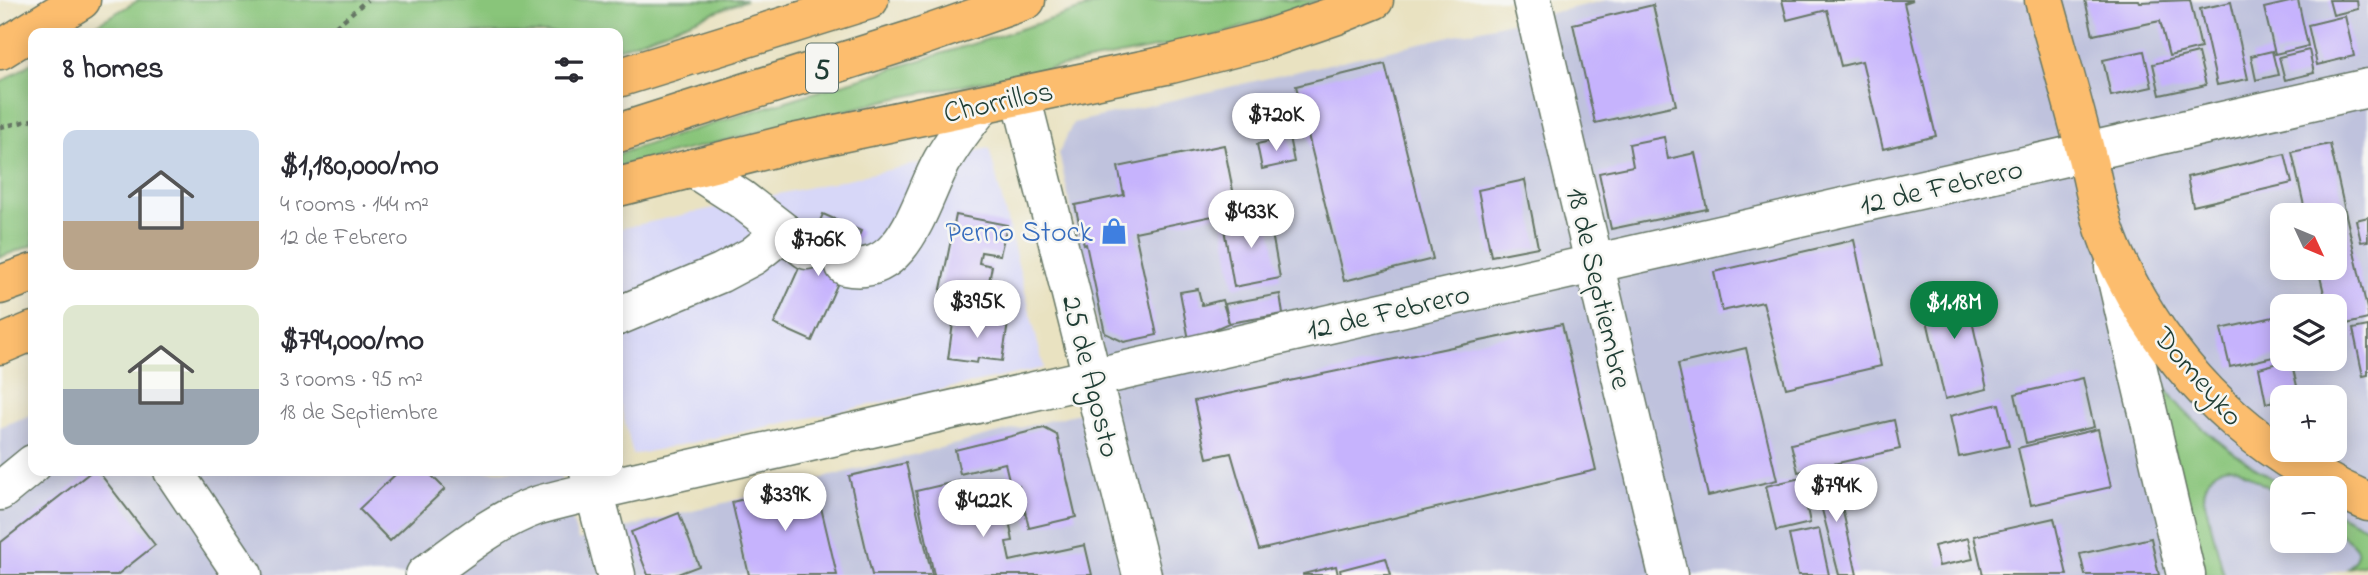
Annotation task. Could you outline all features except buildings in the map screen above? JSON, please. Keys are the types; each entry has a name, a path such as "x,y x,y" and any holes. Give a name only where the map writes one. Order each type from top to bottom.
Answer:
{"main road":[{"path":"36,28 81,0"},
{"name":"5","path":"623,76 869,0"},
{"name":"5","path":"623,131 914,39 1026,0"},
{"name":"Chorrillos","path":"623,186 793,144 1224,51 1313,23 1374,0"},
{"name":"Domeyko","path":"2044,0 2106,232 2126,278 2150,321 2179,362 2213,399 2249,432 2290,462 2368,502"},
{"path":"0,50 28,33"},
{"path":"0,285 28,275"},
{"path":"0,345 28,333"}],"street":[{"name":"18 de Septiembre","path":"1532,0 1668,575"},
{"name":"12 de Febrero","path":"623,475 1092,378 2368,88"},
{"name":"25 de Agosto","path":"1021,96 1142,575"},
{"path":"845,266 857,269 877,265 902,243 942,162 961,131 983,104"},
{"path":"623,314 721,273 753,256 795,241 741,199 693,168"},
{"name":"Domeyko","path":"2106,232 2186,575"},
{"path":"0,491 28,468"},
{"path":"176,476 243,575"},
{"name":"12 de Febrero","path":"425,575 488,529 513,516 592,481 616,476"},
{"path":"592,481 616,575"}],"path":[{"path":"334,28 367,0"},
{"path":"0,127 28,121"}],"shaded area":[{"path":"1607,0 2368,0 2368,564 2321,575 0,575 0,427 28,416 28,476 560,476 578,540 1114,404 1059,153 1073,123"},
{"path":"989,148 1044,368 633,455 623,416 623,228"}],"green space":[{"path":"139,0 746,0 623,47 623,28 90,28"},
{"path":"1109,0 1321,0 1217,36 892,99 623,166 623,152"},
{"path":"28,65 28,247 0,257 0,83"},
{"path":"2151,354 2167,389 2189,416 2270,477 2270,489 2238,468 2218,470 2209,478 2204,498 2224,575 2202,575"},
{"path":"2347,518 2368,528 2368,564 2348,568 2357,556 2352,542 2347,538"}],"place":[{"name":"Perno Stock","path":"1114,231"}]}
